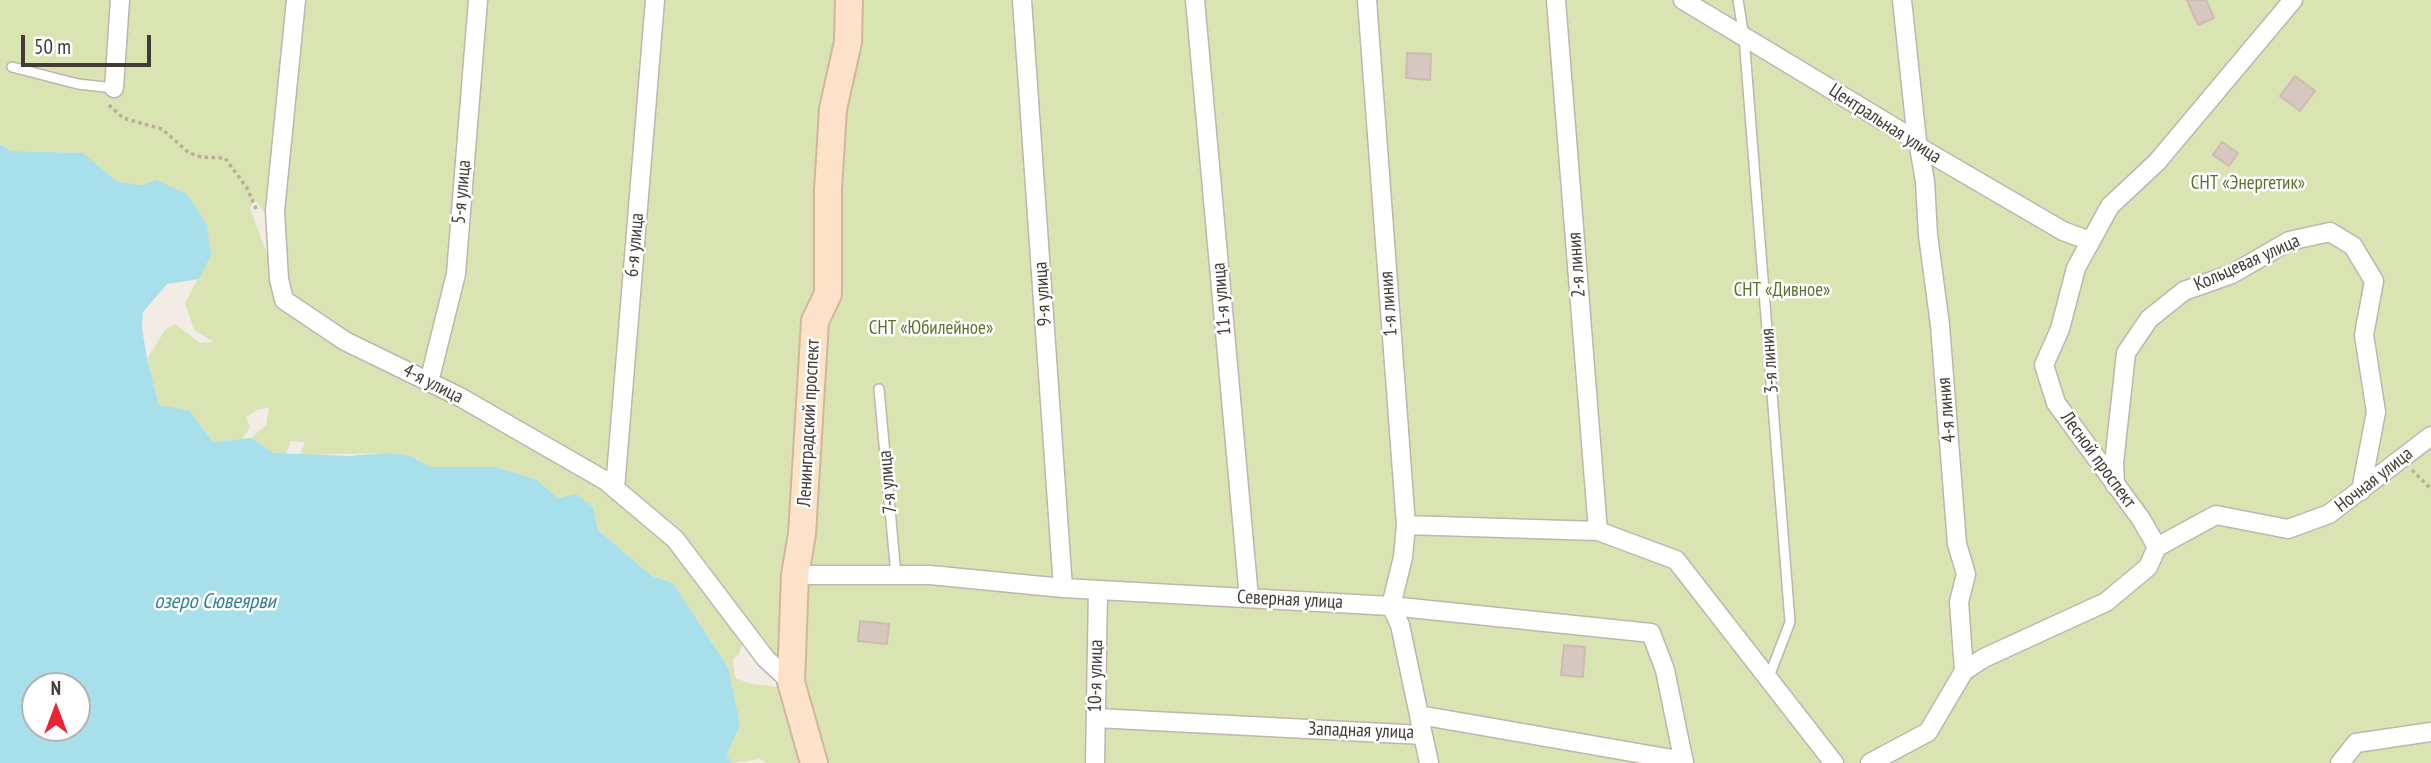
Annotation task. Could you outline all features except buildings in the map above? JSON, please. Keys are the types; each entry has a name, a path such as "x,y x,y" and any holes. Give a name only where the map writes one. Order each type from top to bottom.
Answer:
{"street":[{"path":"114,88 120,0"},
{"name":"4-я улица","path":"296,0 275,231 279,279 284,300 345,341 539,441 615,489 675,539 766,659 791,682"},
{"name":"5-я улица","path":"429,382 456,274 478,0"},
{"name":"6-я улица","path":"615,489 655,0"},
{"name":"Ленинградский проспект","path":"814,763 791,682 795,575 802,534 815,321 828,294 833,108 848,42 849,0"},
{"name":"9-я улица","path":"1022,0 1063,588"},
{"name":"11-я улица","path":"1195,0 1249,598"},
{"name":"1-я линия","path":"1367,0 1406,525 1403,557 1391,606"},
{"name":"2-я линия","path":"1556,0 1598,531"},
{"name":"Центральная улица","path":"1683,0 2063,231 2090,241"},
{"name":"4-я линия","path":"1902,0 1940,325 1957,544 1966,574 1959,602 1964,671"},
{"name":"Лесной проспект","path":"2157,547 2141,519 2056,403 2044,365 2060,329 2076,268 2110,206 2157,162 2293,0"},
{"name":"Кольцевая улица","path":"2115,485 2114,463 2126,353 2149,319 2184,291 2232,274 2289,241 2330,232 2353,246 2375,281 2364,335 2376,412 2361,491"},
{"name":"Ночная улица","path":"2157,547 2216,515 2288,528 2329,514 2431,436"},
{"path":"1406,525 1598,531 1676,559 1834,763"},
{"path":"1870,763 1928,732 1964,671 1984,658 2106,601 2147,567 2157,547"},
{"name":"Северная улица","path":"795,575 930,575 1063,588 1391,606 1651,633 1665,670 1684,762"},
{"name":"10-я улица","path":"1095,763 1098,590"},
{"path":"1391,606 1400,625 1419,715"},
{"name":"Западная улица","path":"1096,718 1423,735 1419,715 1684,762"},
{"path":"2340,763 2356,743 2431,732"},
{"path":"1423,735 1429,763"}],"lane":[{"name":"3-я линия","path":"1738,0 1744,37 1790,622 1769,677"},
{"path":"12,66 78,84 114,88"},
{"name":"7-я улица","path":"879,390 896,575"}],"path":[{"path":"114,88 108,103 123,118 162,129 189,153 201,158 225,158 247,188 254,208 275,231"},
{"path":"2400,459 2431,489"}],"green space":[{"path":"0,0 1362,0 1413,520 1366,0 2431,0 2431,763 815,763 791,682 740,626 743,643 739,654 733,659 735,678 752,684 779,687 804,763 766,763 760,759 732,763 727,755 740,725 729,669 673,583 652,576 598,530 593,507 558,498 536,479 495,467 430,467 411,456 384,453 300,455 305,442 291,441 286,454 274,453 251,438 266,425 269,408 259,409 246,417 250,427 242,439 213,442 189,410 159,405 147,359 165,330 175,324 200,343 214,342 194,330 185,303 211,255 142,185 118,182 83,153 11,151 0,144","holes":["255,200 270,220 279,279 296,310 335,338 316,333 296,316 272,284 267,254 250,208"]}],"water":[{"name":"озеро Сювеярви","path":"0,144 11,151 83,153 118,182 142,185 156,180 187,194 207,225 211,255 199,279 167,284 143,312 142,328 159,405 189,410 213,442 251,438 274,453 349,456 384,453 411,456 430,467 495,467 536,479 558,498 576,494 593,507 598,530 652,576 673,583 729,669 740,725 727,755 732,763 0,763"}],"park label":[{"name":"СНТ «Энергетик»","path":"2248,184"},
{"name":"СНТ «Дивное»","path":"1782,291"},
{"name":"СНТ «Юбилейное»","path":"931,329"}]}
